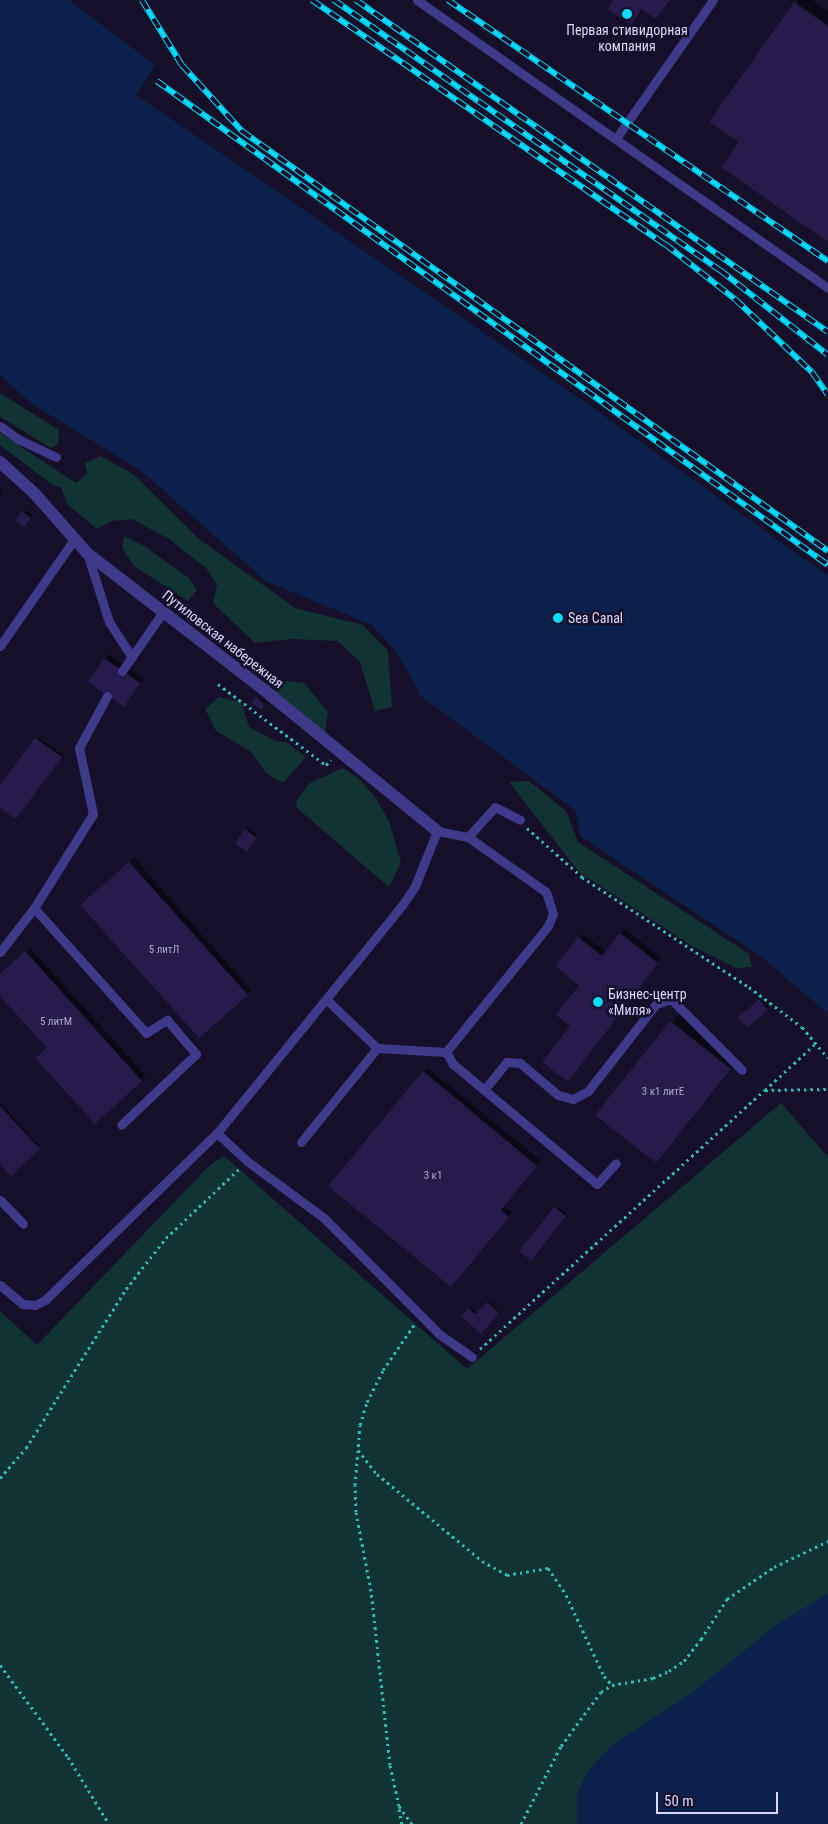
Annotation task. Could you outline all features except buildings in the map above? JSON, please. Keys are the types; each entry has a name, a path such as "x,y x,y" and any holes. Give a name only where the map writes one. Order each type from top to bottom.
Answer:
{"street":[{"name":"Путиловская набережная","path":"0,462 75,538 87,553 340,750 437,831"}],"lane":[{"path":"418,0 617,137 828,288"},
{"path":"617,137 713,0"},
{"path":"0,426 18,439 56,457"},
{"path":"0,646 75,538"},
{"path":"87,553 109,622 132,657"},
{"path":"122,671 164,612"},
{"path":"0,952 34,908 93,814 79,748 107,696"},
{"path":"468,837 494,807 520,820"},
{"path":"0,1285 23,1304 35,1305 45,1300 216,1133 327,1000 403,904 414,886 437,831 468,837 546,892 553,914 548,926 446,1052"},
{"path":"34,908 146,1033 168,1020 196,1054 121,1125"},
{"path":"484,1090 507,1062 520,1063 558,1096 572,1099 588,1091 656,1004 671,999 742,1070"},
{"path":"327,1000 378,1048 446,1052"},
{"path":"301,1142 378,1048"},
{"path":"446,1052 452,1064 597,1184 616,1163"},
{"path":"216,1133 248,1161 324,1218 439,1334 472,1357"},
{"path":"0,1200 23,1224"}],"path":[{"path":"218,684 326,765 340,750"},
{"path":"520,820 536,839 582,877 749,986 802,1027 814,1046 828,1058"},
{"path":"472,1357 814,1046"},
{"path":"766,1090 828,1090"},
{"path":"0,1478 26,1448 54,1400 131,1281 166,1238 248,1161"},
{"path":"402,1824 383,1719 371,1591 356,1512 358,1450 360,1425 367,1402 383,1370 421,1314"},
{"path":"358,1450 376,1474 482,1561 507,1576 548,1568 566,1595 604,1676 612,1685"},
{"path":"521,1824 561,1746 601,1692 612,1685 653,1678 669,1671 695,1646 727,1599 774,1567 828,1541"},
{"path":"0,1665 68,1758 109,1824"},
{"path":"399,1806 412,1824"}],"green space":[{"path":"0,393 59,430 58,443 51,448 0,417"},
{"path":"0,433 76,483 87,473 85,463 101,456 133,474 199,539 295,608 363,625 388,651 392,707 375,711 360,662 338,641 291,639 255,643 213,603 217,584 206,568 169,539 132,519 112,521 97,529 68,505 61,488 50,483 0,445"},
{"path":"124,536 144,546 189,578 197,590 188,601 134,566 122,548"},
{"path":"280,680 304,683 328,712 325,732 275,692"},
{"path":"219,697 241,702 249,727 275,741 286,742 306,757 283,783 266,773 250,751 216,731 205,709"},
{"path":"343,768 357,777 375,797 389,821 401,863 389,887 296,807 297,800 310,783"},
{"path":"529,781 566,811 578,842 749,954 752,967 736,968 692,946 579,872 509,782"},
{"path":"781,1103 828,1157 828,1824 0,1824 0,1311 37,1345 210,1165 224,1156 467,1369"}],"water":[{"name":"Sea Canal","path":"0,0 69,0 155,65 136,95 579,398 828,576 828,1014 762,957 580,836 576,811 421,696 398,654 372,625 266,581 139,469 32,404 0,375"},
{"path":"828,1593 828,1824 577,1824 577,1793 588,1771 612,1745 693,1692 775,1626"}],"railway":[{"path":"142,0 182,65 242,131 828,551"},
{"path":"312,0 665,244 735,299 812,372 828,395"},
{"path":"334,0 720,270 828,355"},
{"path":"356,0 828,332"},
{"path":"448,0 828,261"},
{"path":"157,81 828,565"}],"place":[{"name":"Первая стивидорная компания","path":"627,14"},
{"name":"Sea Canal","path":"558,618"},
{"name":"Бизнес-центр «Миля»","path":"598,1002"}]}
